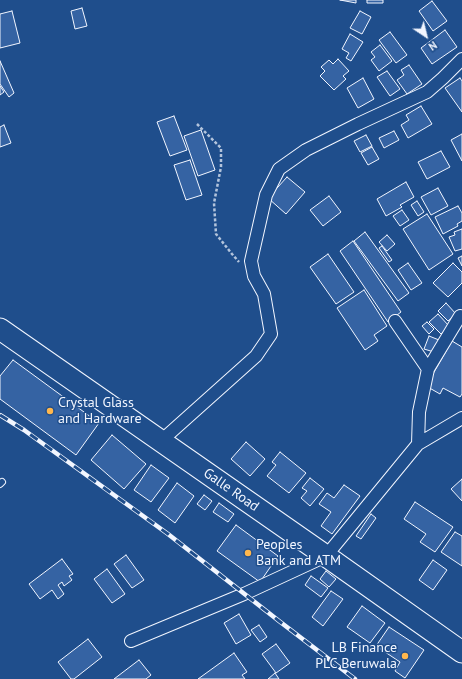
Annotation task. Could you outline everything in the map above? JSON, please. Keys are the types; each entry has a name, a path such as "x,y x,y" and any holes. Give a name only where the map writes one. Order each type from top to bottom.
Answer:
{"highway":[{"name":"Galle Road","path":"0,329 455,647"}],"street":[{"path":"161,441 256,356 271,334 264,294 254,276 251,261 266,195 279,169 306,150 427,92 462,58"},
{"path":"418,444 419,412 428,369 460,316"},
{"path":"395,321 428,369"},
{"path":"131,641 244,594 326,556 418,444 462,418"}],"path":[{"path":"197,124 221,148 221,167 214,203 216,234 232,254 254,276"}],"building":[{"path":"340,0 356,0 356,3"},
{"path":"367,0 383,0 383,3 367,3"},
{"path":"432,1 447,21 433,31 419,11"},
{"path":"82,8 87,26 75,29 71,11"},
{"path":"12,11 20,43 0,48 0,14"},
{"path":"360,11 371,17 362,34 350,28"},
{"path":"445,30 457,47 432,64 421,48"},
{"path":"390,32 407,55 396,63 379,40"},
{"path":"350,34 363,42 351,61 346,58 349,53 342,49"},
{"path":"380,45 392,61 379,71 371,60 375,57 371,52"},
{"path":"338,59 349,71 343,76 346,79 334,90 320,76 325,71 321,67 329,60 333,64"},
{"path":"0,61 14,93 9,97 0,84"},
{"path":"409,65 422,84 407,94 397,80 404,75 401,70"},
{"path":"387,71 400,89 390,96 377,77"},
{"path":"363,78 374,99 358,108 347,88"},
{"path":"460,78 462,81 462,112 445,88"},
{"path":"0,86 4,92 0,95"},
{"path":"421,106 432,124 408,138 401,125 409,120 406,115"},
{"path":"174,116 187,150 170,156 157,122"},
{"path":"4,125 11,143 0,147 0,127"},
{"path":"201,130 215,170 198,176 184,136"},
{"path":"394,131 399,140 384,148 379,138"},
{"path":"462,134 462,161 451,140"},
{"path":"366,135 372,146 360,152 354,141"},
{"path":"372,147 379,159 368,165 361,153"},
{"path":"441,151 450,167 427,179 418,162"},
{"path":"190,160 202,195 186,200 174,165"},
{"path":"287,177 305,192 286,214 268,198"},
{"path":"406,182 414,197 400,205 402,207 386,216 377,199"},
{"path":"438,188 448,206 431,215 421,197"},
{"path":"329,196 341,212 323,226 310,210"},
{"path":"417,201 424,212 418,216 411,205"},
{"path":"458,206 462,213 462,221 457,224 458,226 443,234 435,217"},
{"path":"402,210 409,220 400,226 393,216"},
{"path":"427,214 453,254 429,270 403,229"},
{"path":"462,229 462,249 455,251 449,237 455,235 454,232"},
{"path":"365,232 409,293 398,301 354,241"},
{"path":"387,235 395,244 387,251 379,242"},
{"path":"353,241 401,312 388,322 340,251"},
{"path":"382,246 392,260 389,262 379,248"},
{"path":"328,254 354,292 336,304 310,267"},
{"path":"462,256 462,266 458,258"},
{"path":"408,263 422,283 411,290 398,270"},
{"path":"453,263 462,272 462,283 448,297 433,283"},
{"path":"364,290 387,326 374,335 378,341 365,350 337,308"},
{"path":"446,303 456,314 448,321 438,311"},
{"path":"438,314 449,326 441,334 429,322"},
{"path":"427,322 434,329 429,334 422,326"},
{"path":"429,336 439,340 434,352 424,349"},
{"path":"452,341 462,347 462,394 460,397 443,388 440,394 426,386"},
{"name":"Crystal Glass and Hardware","path":"13,360 99,423 76,455 0,399 0,376"},
{"path":"112,435 146,464 124,489 91,460"},
{"path":"246,442 265,459 250,476 231,459"},
{"path":"280,452 306,473 289,493 267,476 276,465 272,462"},
{"path":"151,465 169,478 151,502 134,490"},
{"path":"310,478 324,489 310,506 301,498 307,491 302,488"},
{"path":"462,479 462,501 451,489"},
{"path":"177,483 194,496 175,523 158,510"},
{"path":"344,485 360,496 332,534 321,526 331,512 319,504 327,493 334,498"},
{"path":"204,495 212,501 205,510 197,504"},
{"path":"415,502 453,527 435,552 420,542 426,534 404,519"},
{"path":"219,503 234,514 228,522 213,512"},
{"path":"371,514 376,518 361,539 356,536"},
{"name":"Peoples Bank and ATM","path":"236,525 278,556 260,582 217,551"},
{"path":"455,532 462,536 462,566 441,552"},
{"path":"126,555 144,580 132,588 114,564"},
{"path":"62,559 73,574 69,576 72,580 64,586 62,582 58,585 64,594 58,599 52,590 40,599 29,584"},
{"path":"433,560 447,570 433,590 419,580"},
{"path":"107,569 125,594 112,603 94,579"},
{"path":"326,571 336,579 329,587 320,579"},
{"path":"311,576 328,588 321,597 305,585"},
{"path":"331,591 343,599 323,626 312,617"},
{"path":"362,606 385,623 370,643 347,627"},
{"path":"239,614 251,635 236,644 224,623"},
{"path":"259,625 267,637 260,642 251,630"},
{"name":"LB Finance PLC Beruwala","path":"389,627 424,650 405,678 395,671 400,662 376,646"},
{"path":"88,639 102,657 74,679 71,679 58,662"},
{"path":"276,644 290,663 276,673 262,654"},
{"path":"234,653 247,672 242,675 245,679 198,679"},
{"path":"139,660 151,675 146,679 114,679"},
{"path":"275,673 279,679 268,679"}],"railway":[{"path":"0,415 24,430 168,534 355,679"}],"place":[{"name":"Crystal Glass and Hardware","path":"50,411"},
{"name":"Peoples Bank and ATM","path":"248,553"},
{"name":"LB Finance PLC Beruwala","path":"405,656"}]}
